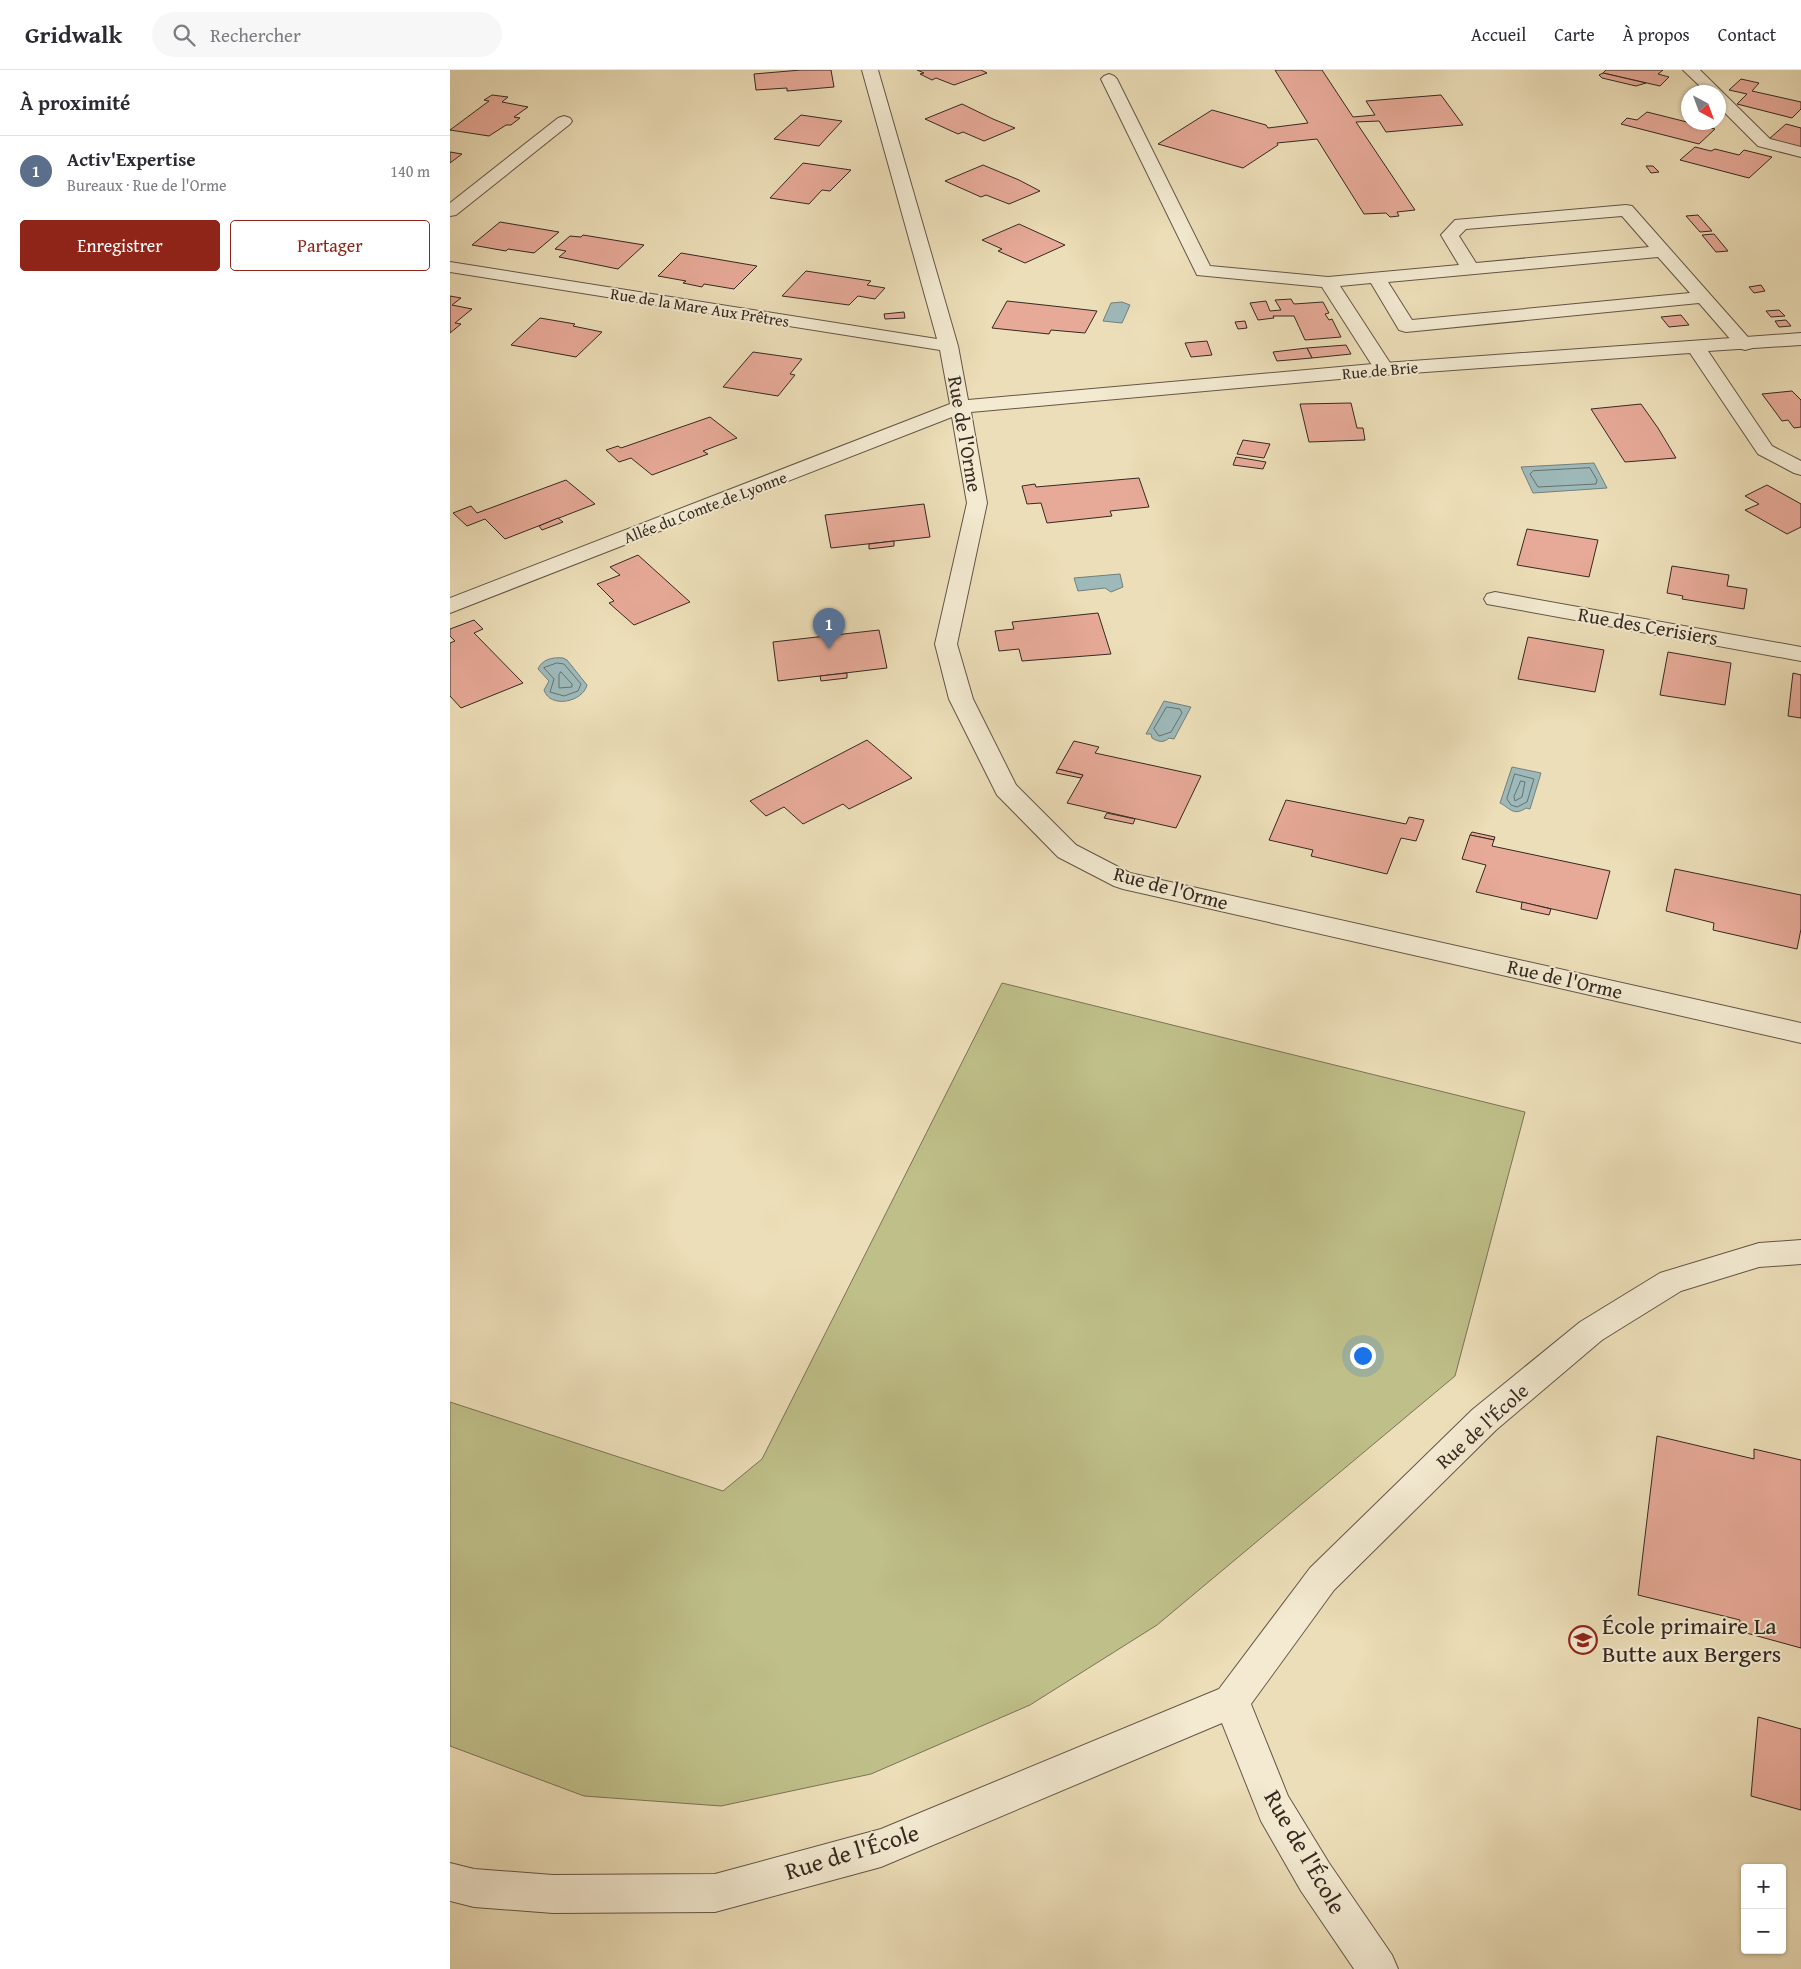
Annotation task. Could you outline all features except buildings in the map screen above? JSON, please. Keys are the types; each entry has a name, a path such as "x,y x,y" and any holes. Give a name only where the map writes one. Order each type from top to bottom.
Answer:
{"street":[{"name":"Rue de l'Orme","path":"870,70 949,346 976,503 946,644 961,699 1006,789 1067,852 1123,880 1801,1033"},
{"path":"1691,70 1707,85"},
{"path":"1109,79 1203,271 1328,282 1664,251"},
{"path":"1726,105 1764,143 1801,152"},
{"path":"450,211 564,121"},
{"path":"1471,269 1450,235 1461,224 1626,210 1745,344"},
{"name":"Rue de la Mare Aux Prêtres","path":"450,267 949,346"},
{"path":"1376,278 1406,326 1703,297"},
{"path":"1328,282 1384,369"},
{"name":"Rue de Brie","path":"960,407 1384,369 1801,339"},
{"path":"1696,348 1765,450 1801,470"},
{"name":"Allée du Comte de Lyonne","path":"450,606 960,407"},
{"name":"Rue des Cerisiers","path":"1495,599 1801,654"},
{"name":"Rue de l'École","path":"450,1882 474,1888 553,1894 714,1893 881,1848 1232,1701 1322,1579 1484,1420 1591,1331 1671,1282 1759,1255 1801,1252"},
{"name":"Rue de l'École","path":"1232,1701 1274,1808 1315,1877 1378,1969"}],"green space":[{"path":"1002,983 1525,1112 1455,1376 1157,1625 1030,1705 871,1774 721,1806 584,1796 450,1746 450,1402 723,1491 762,1459"}],"water":[{"path":"1122,302 1130,305 1122,323 1103,321 1111,303"},
{"path":"1594,463 1607,488 1533,493 1521,467"},
{"path":"1120,574 1123,587 1111,592 1105,588 1078,591 1074,578"},
{"path":"563,658 567,660 587,685 579,696 566,701 559,701 547,696 544,690 549,681 538,669 548,659"},
{"path":"1164,701 1191,707 1174,739 1169,738 1161,741 1152,738 1151,734 1146,734"},
{"path":"1512,767 1541,773 1530,809 1526,808 1518,812 1500,803"}],"place":[{"name":"Activ'Expertise","path":"829,649"},
{"name":"École primaire La Butte aux Bergers","path":"1583,1640"}]}
